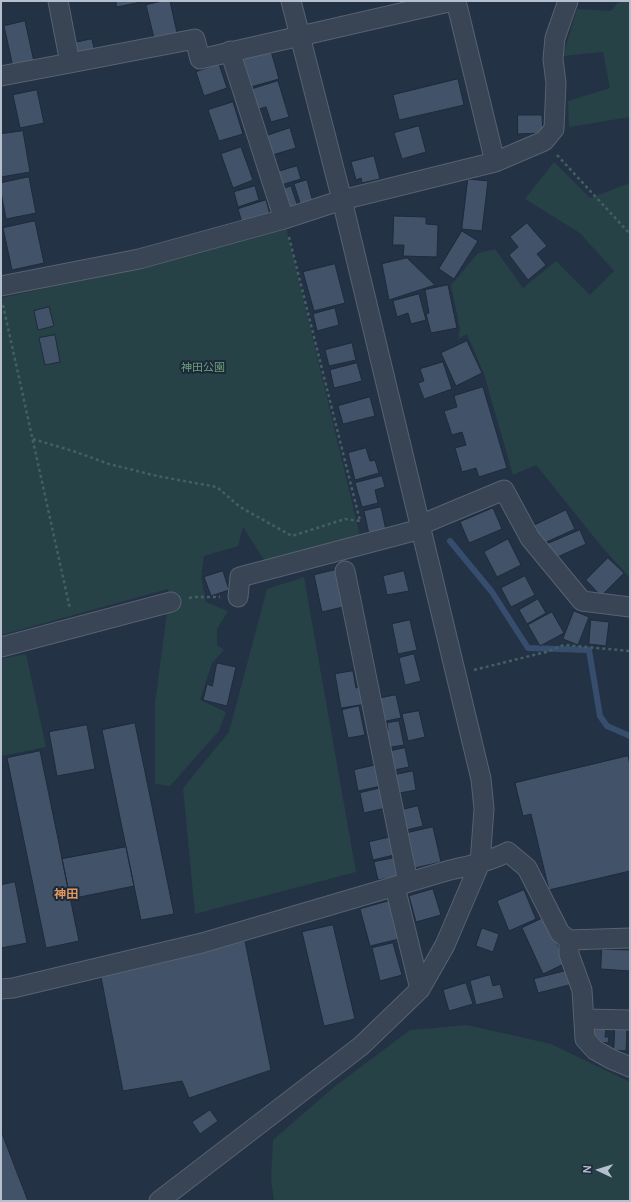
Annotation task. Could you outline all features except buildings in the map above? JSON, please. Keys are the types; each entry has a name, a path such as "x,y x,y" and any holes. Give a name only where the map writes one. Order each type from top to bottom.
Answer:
{"street":[{"path":"58,1 70,63"},
{"path":"159,1201 361,1046 420,989 445,946 480,864 484,809 481,779 342,200 291,1"},
{"path":"1,76 195,39 200,59 455,1 495,162"},
{"path":"2,294 284,219 342,200 495,162 544,141 554,130 556,83 553,59 555,38 568,1"},
{"path":"230,52 284,219"},
{"path":"238,597 240,577 421,527 504,490 530,538 582,601 630,607"},
{"path":"345,570 420,989"},
{"path":"1,647 170,602"},
{"path":"1,989 13,988 202,942 450,870 480,864 498,858 508,852 527,868 560,933 569,940 630,938"},
{"path":"569,940 569,954 582,990 585,1039 595,1050 610,1059 630,1067"},
{"path":"584,1019 630,1020"}],"path":[{"path":"544,141 630,234"},
{"path":"33,439 109,464 157,476 217,486 240,507 292,536 345,519 360,521 284,219"},
{"path":"2,294 74,627"},
{"path":"170,602 196,597 238,597"},
{"path":"473,670 546,652 564,645 630,651"}],"green space":[{"path":"619,1 630,1 630,117 569,127 568,101 610,88 603,52 563,56 577,9 611,11"},
{"path":"554,162 590,198 630,183 630,578 602,547 536,465 513,475 484,374 467,334 458,339 460,329 451,285 478,253 495,249 523,288 556,261 590,295 614,271 580,233 525,199"},
{"name":"神田公園","path":"286,227 362,544 268,566 243,527 238,546 204,556 201,577 206,602 228,611 217,629 217,645 224,650 212,663 200,700 226,712 219,731 170,786 155,784 155,703 167,612 171,602 168,589 1,635 1,298 139,268"},
{"path":"304,577 356,872 195,914 183,788 229,732 267,589"},
{"path":"26,654 46,747 1,756 1,659"},
{"path":"467,1025 551,1044 630,1082 630,1201 274,1201 271,1179 273,1140 334,1087 410,1030"}],"waterway":[{"path":"450,541 492,592 528,648 589,650 600,716 607,726 630,736"}],"district":[{"name":"神田","path":"66,895"}]}
